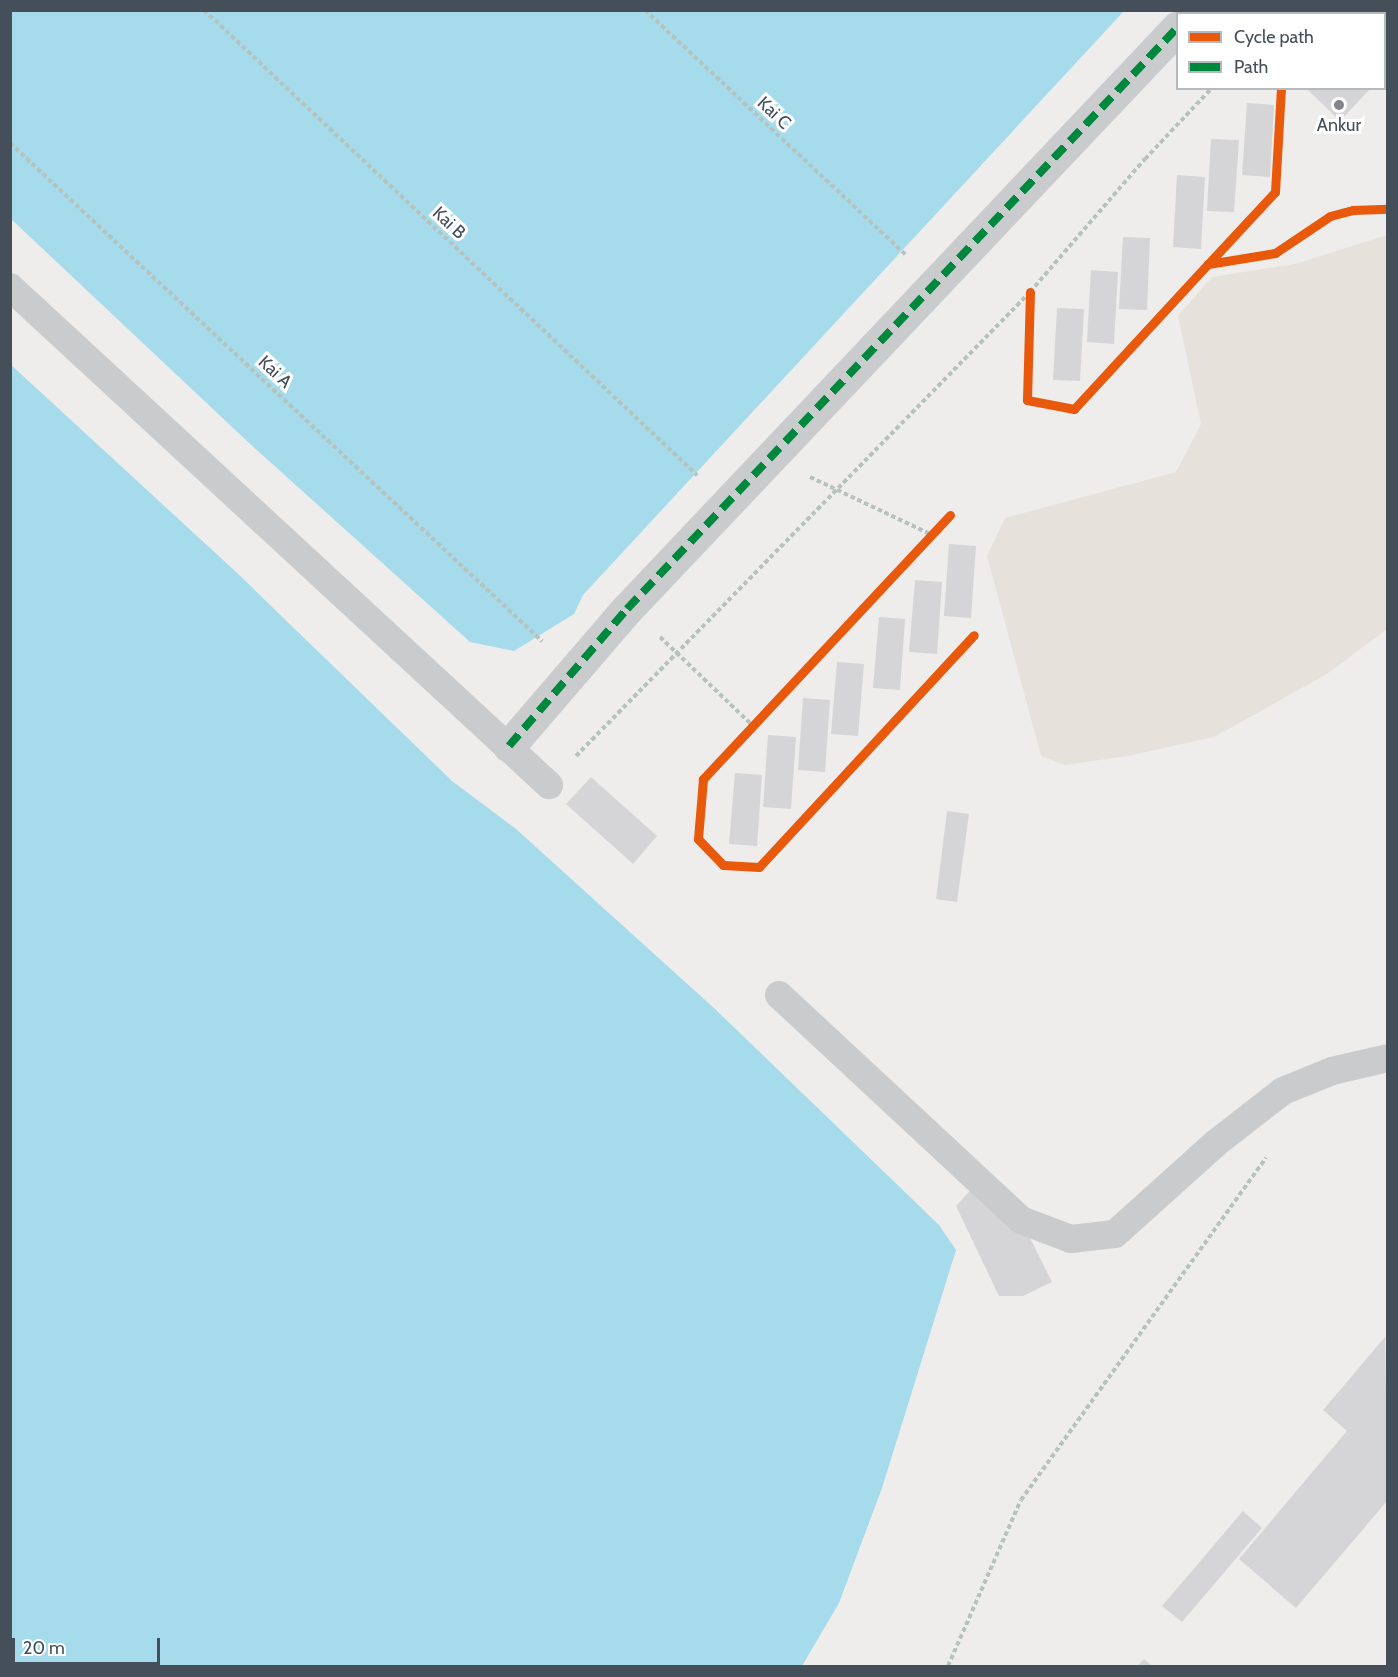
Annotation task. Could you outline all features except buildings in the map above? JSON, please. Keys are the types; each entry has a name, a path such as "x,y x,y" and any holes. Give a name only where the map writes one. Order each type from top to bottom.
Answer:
{"street":[{"path":"509,746 627,609 1176,29"}],"lane":[{"path":"10,287 549,785"},
{"path":"778,995 1021,1220 1071,1239 1115,1234 1216,1143 1283,1091 1332,1071 1388,1058"}],"path":[{"path":"549,785 1030,292 1145,159 1210,90"},
{"path":"769,458 932,535"},
{"path":"627,609 677,652 753,726"},
{"path":"948,1666 1021,1500 1268,1156"}],"sand":[{"path":"1387,235 1387,629 1327,674 1214,737 1128,756 1065,765 1041,756 987,556 1005,518 1176,472 1201,424 1178,316 1212,277 1295,264"}],"water":[{"path":"10,11 1124,11 583,595 574,614 514,651 470,642 248,442 11,219"},
{"path":"10,364 235,571 452,781 516,829 715,1009 939,1225 956,1250 882,1488 839,1603 802,1666 11,1666"}],"marked path":[{"path":"509,746 627,609 1176,29"}],"cycle path":[{"path":"1208,264 1275,192 1281,90"},
{"path":"1030,292 1027,400 1074,409 1208,264 1275,253 1330,216 1353,210 1388,209"},
{"path":"950,515 703,779 698,839 723,865 759,867 974,635"}],"place":[{"name":"Ankur","path":"1339,105"}]}
